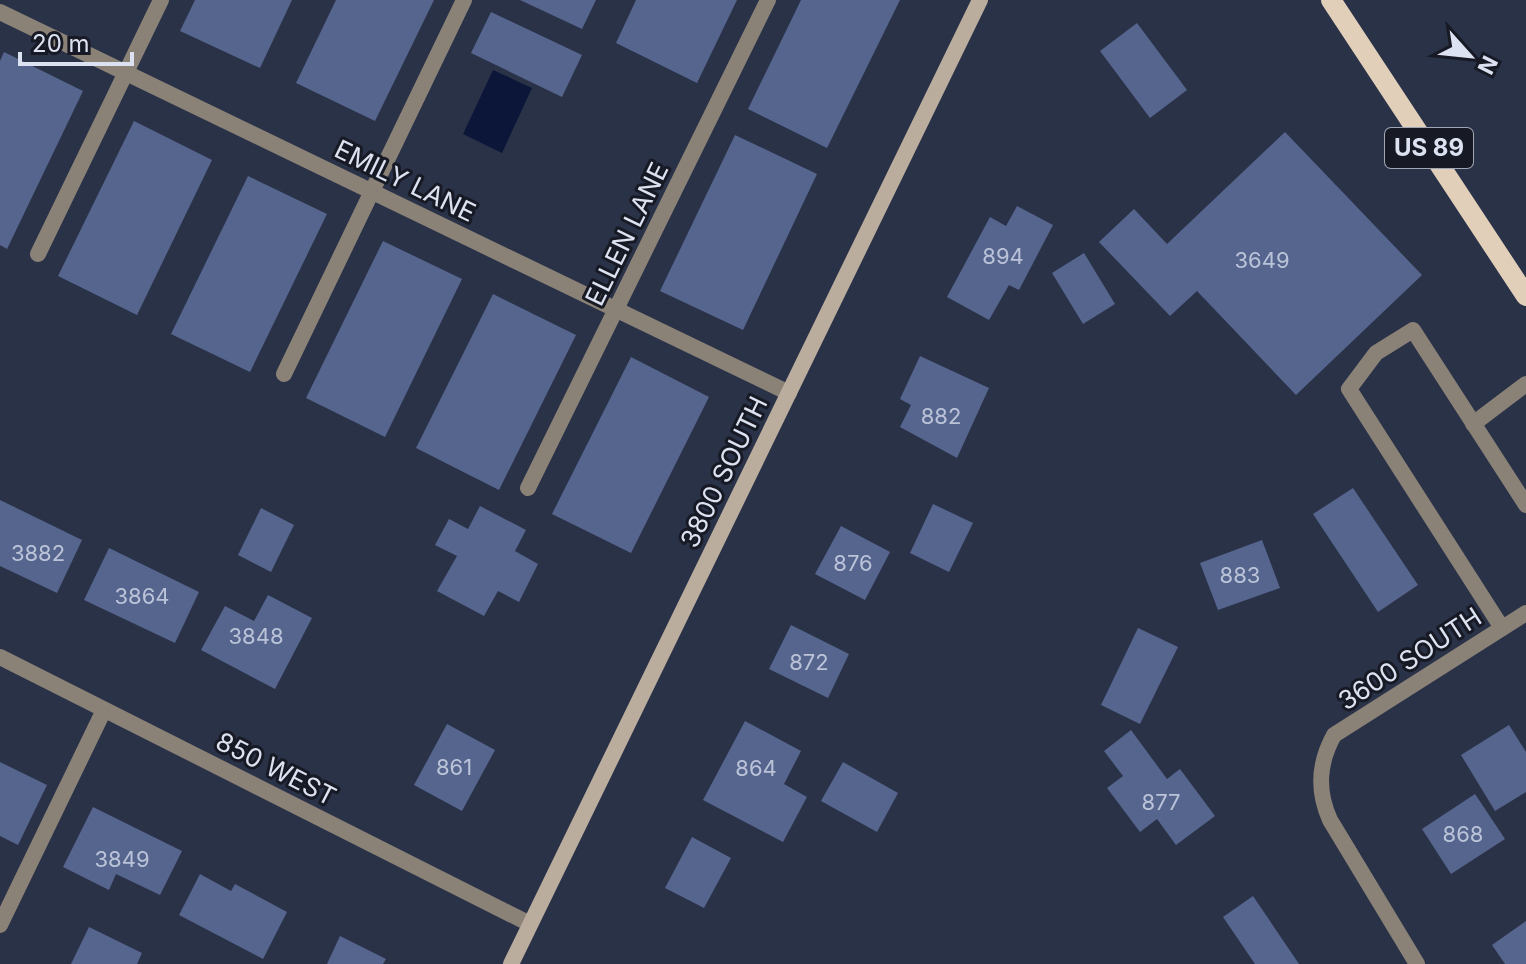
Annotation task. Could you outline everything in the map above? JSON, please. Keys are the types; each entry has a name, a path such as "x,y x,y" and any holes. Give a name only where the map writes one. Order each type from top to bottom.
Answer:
{"main road":[{"name":"US 89","path":"1331,0 1526,296"}],"street":[{"path":"38,254 161,0"},
{"path":"284,374 464,0"},
{"name":"ELLEN LANE","path":"528,488 768,0"},
{"name":"3800 SOUTH","path":"511,964 980,0"},
{"name":"EMILY LANE","path":"0,12 789,393"},
{"path":"1502,628 1349,389 1376,353 1413,330 1526,505"},
{"path":"1473,424 1526,384"},
{"name":"3600 SOUTH","path":"1417,964 1330,820 1321,792 1322,762 1334,735 1526,613"},
{"name":"850 WEST","path":"0,657 530,924"},
{"path":"0,925 104,710"}],"water":[{"path":"493,70 532,88 502,153 463,134"}],"building":[{"path":"195,0 292,0 260,68 180,31"},
{"path":"336,0 434,0 375,121 296,83"},
{"path":"520,0 596,0 582,29"},
{"path":"636,0 737,0 697,83 616,43"},
{"path":"801,0 900,0 827,148 748,109"},
{"path":"491,12 582,55 562,97 471,53"},
{"path":"1137,23 1187,90 1150,118 1100,51"},
{"path":"4,52 83,91 7,249 0,245 0,61"},
{"path":"134,121 212,160 137,315 58,276"},
{"path":"1285,132 1422,275 1296,395 1197,291 1170,316 1099,242 1134,209 1167,244"},
{"path":"735,135 817,174 743,330 660,291"},
{"path":"248,176 327,214 250,372 171,334"},
{"path":"1017,206 1053,225 1019,290 1009,285 989,320 947,297 990,217 1006,226"},
{"path":"383,241 462,279 385,437 306,398"},
{"path":"1084,253 1115,304 1083,324 1052,273"},
{"path":"493,294 576,335 499,490 416,448"},
{"path":"920,356 989,388 957,458 900,427 911,405 900,399"},
{"path":"631,357 709,397 631,553 552,514"},
{"path":"1353,488 1418,585 1378,612 1313,514"},
{"path":"0,500 82,540 57,593 0,566"},
{"path":"933,504 973,523 949,572 910,553"},
{"path":"480,506 526,530 515,551 538,564 519,602 498,591 484,616 437,591 457,556 435,545 449,519 468,529"},
{"path":"261,508 294,525 271,572 238,555"},
{"path":"841,526 890,552 865,600 815,574"},
{"path":"1262,540 1280,588 1218,610 1200,563"},
{"path":"109,548 199,592 175,643 84,600"},
{"path":"268,595 312,618 275,689 201,650 225,606 254,621"},
{"path":"791,625 849,654 828,698 769,669"},
{"path":"1138,628 1178,647 1140,724 1101,705"},
{"path":"745,721 801,751 784,784 807,797 783,842 703,800"},
{"path":"447,724 495,750 462,811 414,785"},
{"path":"1509,725 1526,752 1526,792 1495,811 1461,755"},
{"path":"1131,730 1167,779 1180,769 1215,816 1176,845 1157,819 1140,832 1107,788 1123,776 1104,751"},
{"path":"0,762 47,785 18,845 0,836"},
{"path":"843,762 898,793 877,832 821,801"},
{"path":"1475,794 1505,839 1451,874 1422,829"},
{"path":"93,807 182,851 160,895 116,874 109,890 63,867"},
{"path":"692,837 731,858 704,908 665,888"},
{"path":"200,874 231,891 235,884 287,912 263,959 179,915"},
{"path":"1253,896 1299,964 1255,964 1223,917"},
{"path":"1526,921 1526,964 1505,964 1492,945"},
{"path":"89,927 142,953 137,964 71,964"},
{"path":"340,936 386,959 383,964 327,964"}]}
